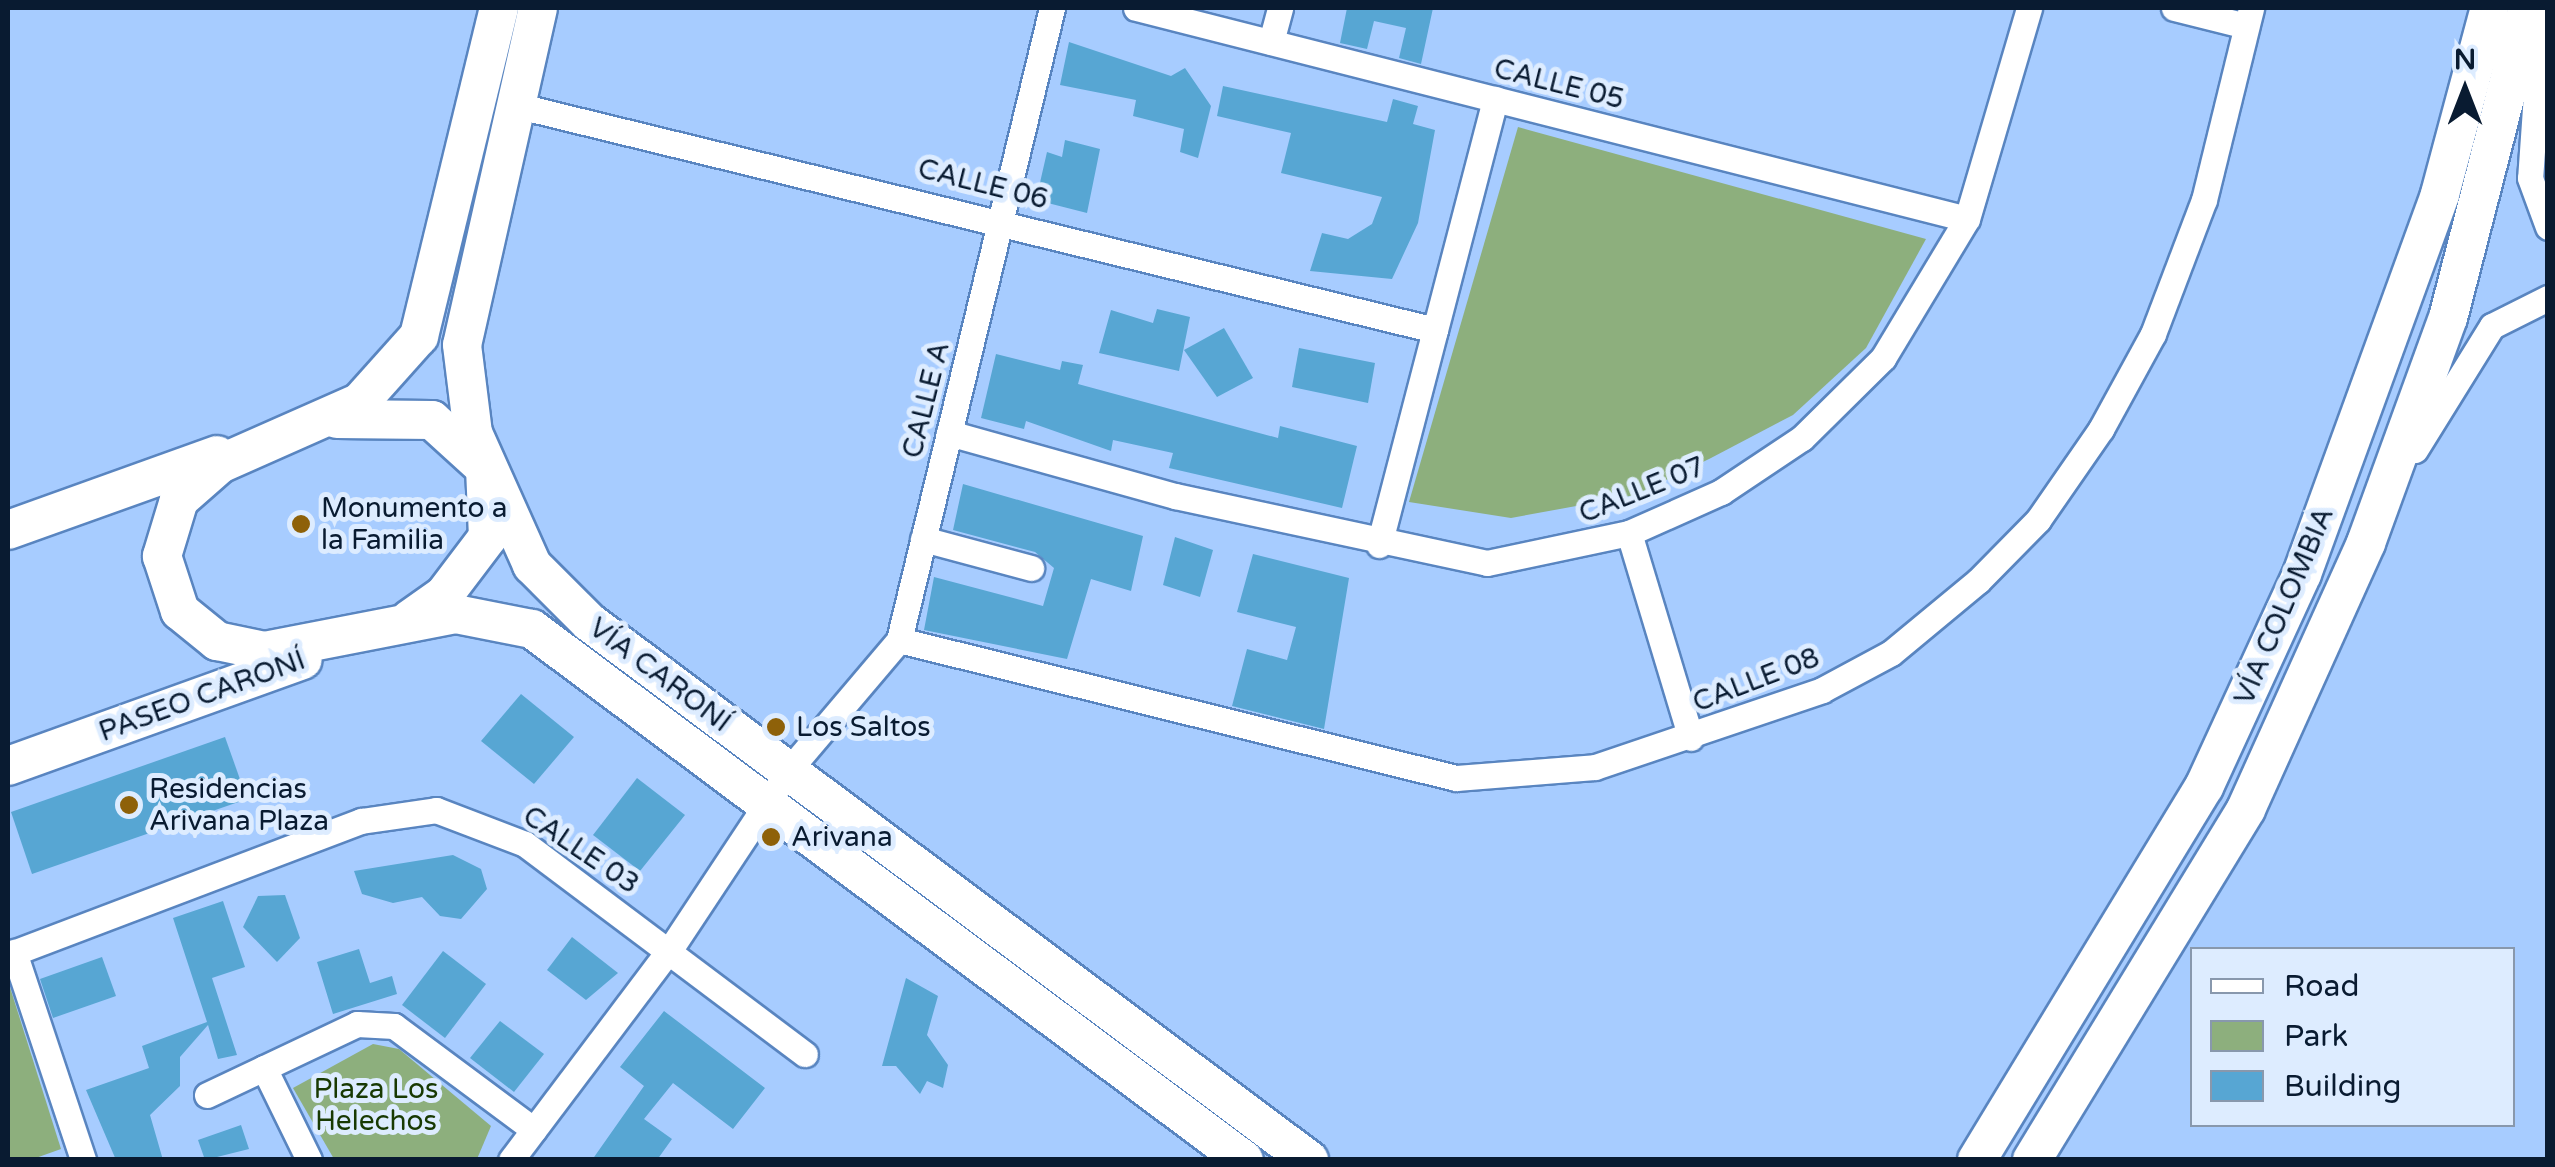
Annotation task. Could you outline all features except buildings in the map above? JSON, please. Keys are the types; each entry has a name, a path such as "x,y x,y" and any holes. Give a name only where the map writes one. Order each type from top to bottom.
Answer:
{"main road":[{"path":"292,429 360,402 420,336 498,8"},
{"name":"VÍA CARONÍ","path":"538,8 462,345 466,408 485,468 515,538 550,588 1309,1160"},
{"name":"VÍA COLOMBIA","path":"1977,1160 2204,787 2302,574 2440,194 2490,8"},
{"name":"VÍA COLOMBIA","path":"2032,1160 2246,809 2366,543 2448,318 2528,8"},
{"name":"PASEO CARONÍ","path":"8,530 292,429 408,414 448,427 485,468 492,522 481,551 444,594 397,627 8,766"},
{"name":"PASEO CARONÍ","path":"292,429 220,464 179,500 162,556 170,594 194,627 238,648 297,648 397,627"},
{"name":"VÍA CARONÍ","path":"397,627 456,614 514,620 1244,1160"}],"street":[{"name":"CALLE A","path":"766,803 788,771 898,640 1052,8"},
{"name":"CALLE 05","path":"1136,8 1967,219"},
{"path":"1271,42 1280,8"},
{"name":"CALLE 07","path":"949,433 1379,545 1487,563 1629,533 1721,492 1802,438 1883,358 1967,219 2029,8"},
{"path":"2174,8 2248,17"},
{"path":"2542,8 2530,178 2548,226"},
{"name":"CALLE 08","path":"898,640 1456,778 1596,767 1691,738 1892,653 2038,520 2152,334 2204,200 2248,17"},
{"path":"1379,545 1495,99"},
{"name":"CALLE 06","path":"515,105 1001,219 1435,330"},
{"path":"2366,543 2460,366 2492,326 2548,298"},
{"path":"1629,533 1691,738"},
{"path":"923,539 1031,568"},
{"path":"511,1160 671,948 766,803"},
{"name":"CALLE 03","path":"11,954 397,810 483,821 671,948 805,1054"},
{"path":"11,954 81,1159"},
{"path":"207,1095 357,1024 394,1026 534,1130"},
{"path":"264,1068 309,1160"}],"green space":[{"path":"1518,127 1926,239 1866,348 1793,415 1711,458 1636,495 1511,518 1409,502"},
{"path":"8,981 61,1149 33,1159 8,1159"},
{"name":"Plaza Los Helechos","path":"373,1044 399,1049 491,1126 477,1159 334,1159 293,1088"}],"place":[{"name":"Monumento a la Familia","path":"301,524"},
{"name":"Los Saltos","path":"776,727"},
{"name":"Residencias Arivana Plaza","path":"129,805"},
{"name":"Arivana","path":"771,837"}]}
